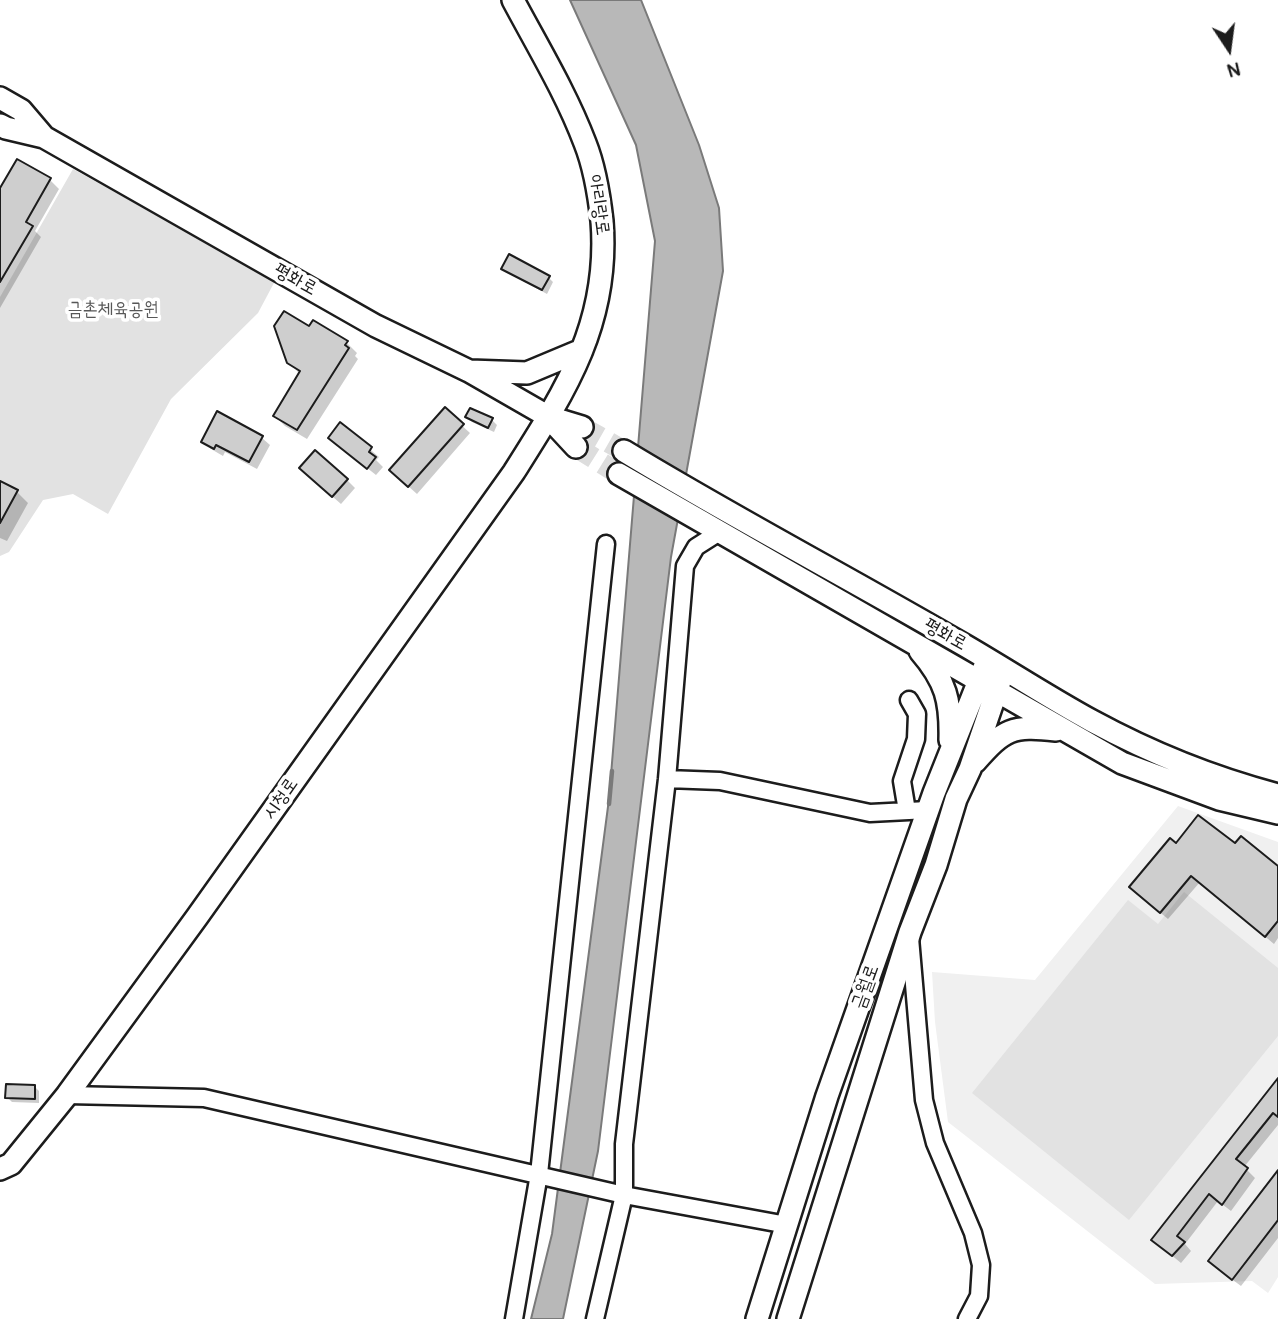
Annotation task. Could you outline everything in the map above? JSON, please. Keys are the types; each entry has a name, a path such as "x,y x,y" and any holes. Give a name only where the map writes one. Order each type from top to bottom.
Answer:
{"main road":[{"name":"아리랑로","path":"513,0 566,97 586,143 598,189 604,252 598,302 574,370 549,417"},
{"name":"평화로","path":"0,98 21,110 44,137"},
{"name":"평화로","path":"0,125 44,137 376,326 469,370 579,437"},
{"path":"469,370 527,373 582,350"},
{"name":"시청로","path":"0,1169 11,1164 67,1094 197,918 514,472 549,417"},
{"name":"평화로","path":"624,451 1092,721 1183,764 1278,795"},
{"name":"평화로","path":"619,474 1122,763 1219,799 1278,813"},
{"path":"915,644 929,661 947,694 950,719 949,755"},
{"name":"금월로","path":"757,1319 918,811 997,665"},
{"name":"금월로","path":"788,1319 910,932 936,865 956,799 970,769 986,685"},
{"path":"970,769 993,741 1011,730 1025,727 1066,731"}],"street":[{"path":"595,1319 620,1194 667,779 685,566 696,547 718,533"},
{"path":"514,1319 543,1175 606,544"},
{"path":"667,779 720,781 870,813 918,811 902,781 916,739 917,714 909,700"},
{"path":"910,932 924,1100 935,1143 973,1233 981,1265 979,1296 967,1319"},
{"path":"67,1094 204,1098 620,1194 786,1225"}],"shaded area":[{"path":"570,0 641,0 699,145 719,208 723,271 671,557 598,1151 563,1319 531,1319 552,1234 609,799 655,241 636,145"},
{"path":"1178,806 1278,842 1278,1277 1268,1293 1252,1281 1155,1284 948,1122 935,1022 932,972 1035,980"}],"green space":[{"name":"금촌체육공원","path":"73,169 275,281 258,313 171,399 108,514 73,494 43,500 9,552 0,556 0,297"},
{"path":"1184,892 1278,968 1278,1036 1129,1220 972,1093 1128,900 1158,924"}],"building":[{"path":"17,159 51,178 26,222 33,226 0,282 0,188"},
{"path":"509,254 550,276 542,290 501,269"},
{"path":"284,311 309,326 313,320 348,341 345,345 349,348 297,430 273,416 300,371 287,363 274,326"},
{"path":"445,407 464,424 408,487 389,470"},
{"path":"470,408 493,418 488,428 465,417"},
{"path":"217,411 263,436 249,462 216,445 214,449 201,442"},
{"path":"340,422 372,447 369,452 376,457 367,469 328,438"},
{"path":"315,450 348,479 332,497 299,468"},
{"path":"0,481 18,490 0,523"},
{"path":"1198,815 1235,843 1241,836 1278,866 1278,921 1265,937 1191,876 1160,913 1129,887 1170,838 1176,843"},
{"path":"1278,1078 1278,1117 1273,1113 1236,1159 1248,1168 1222,1205 1209,1194 1177,1236 1185,1242 1172,1256 1151,1240"},
{"path":"6,1084 35,1085 35,1099 5,1098"},
{"path":"1278,1170 1278,1220 1232,1280 1208,1261"}],"waterway":[{"path":"609,804 612,771"}],"tunnel":[{"path":"582,427 624,451"},
{"path":"576,447 619,474"}]}
